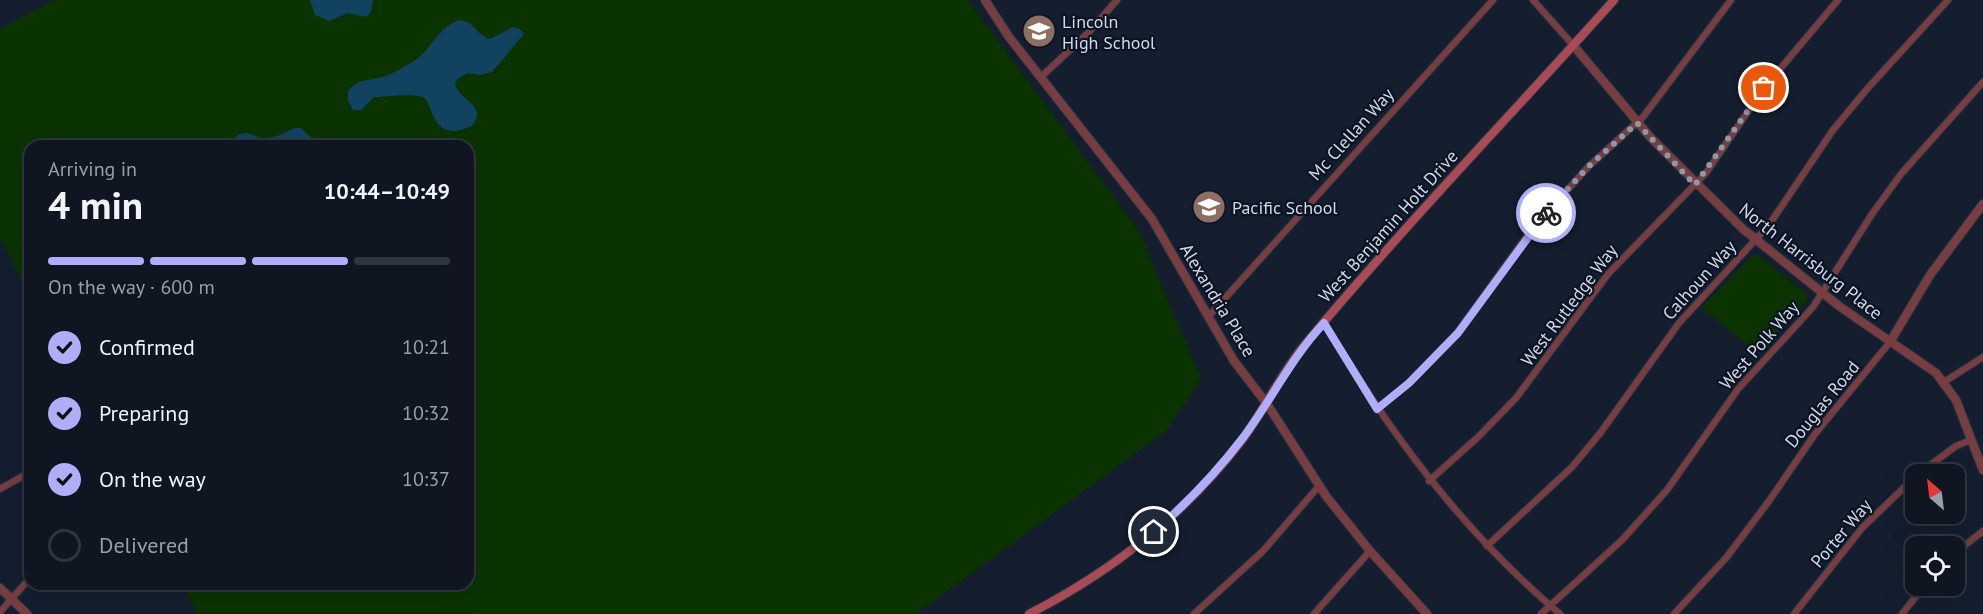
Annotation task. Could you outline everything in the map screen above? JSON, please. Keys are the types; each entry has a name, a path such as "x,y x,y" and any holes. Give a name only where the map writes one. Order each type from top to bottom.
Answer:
{"main road":[{"name":"West Benjamin Holt Drive","path":"1029,614 1116,562 1169,519 1223,463 1267,404 1299,352 1614,0"}],"street":[{"name":"Alexandria Place","path":"985,0 1041,78 1152,219 1234,361 1267,404 1319,486 1370,551 1425,613"},
{"path":"1041,78 1088,33 1117,0"},
{"name":"Mc Clellan Way","path":"1209,316 1493,0"},
{"name":"North Harrisburg Place","path":"1533,0 1637,123 1695,185 1756,240 1822,293 1936,373 1956,400 1983,470"},
{"path":"1377,409 1434,359 1472,315 1510,259 1561,195 1654,104 1731,0"},
{"name":"West Rutledge Way","path":"1429,481 1516,399 1608,274 1695,185 1764,88 1838,0"},
{"name":"Calhoun Way","path":"1487,546 1572,467 1601,432 1679,323 1769,225 1833,130 1882,71 1948,0"},
{"name":"West Polk Way","path":"1541,614 1592,569 1644,518 1687,463 1738,389 1822,293 1872,214 1901,174 1983,82"},
{"name":"Douglas Road","path":"1674,614 1733,550 1815,434 1890,342 1930,275 1983,204"},
{"path":"1324,323 1377,409 1429,481 1487,546 1560,614"},
{"path":"1944,382 1983,357"},
{"name":"Porter Way","path":"1932,464 1956,446 1971,440"},
{"path":"0,489 24,475"},
{"path":"1194,614 1263,551 1319,486"},
{"name":"Porter Way","path":"1794,614 1862,528 1905,487"},
{"path":"1965,545 1983,531"},
{"path":"1314,614 1370,551"},
{"path":"0,612 24,585"},
{"path":"0,588 27,614"},
{"path":"1902,614 1916,596"}],"green space":[{"path":"54,0 968,0 1139,231 1201,379 1166,431 916,614 198,614 185,590 474,590 474,140 24,140 24,284 0,238 0,29"},
{"path":"1753,255 1759,256 1807,294 1807,301 1757,353 1701,307"}],"water":[{"path":"310,0 373,0 371,12 366,17 348,13 329,21 315,15"},
{"path":"459,20 469,23 490,39 513,27 520,29 524,34 492,72 480,75 468,73 457,79 455,85 458,91 472,104 477,113 472,126 462,130 447,130 437,122 426,99 416,96 374,97 361,110 353,110 348,101 348,91 356,83 386,76 411,63 424,53 445,28"},
{"path":"295,128 301,128 313,139 320,140 236,140 236,136 247,133 263,138 276,136"}],"way so far":[{"path":"1546,213 1588,167 1637,123 1695,185 1706,173 1764,88"}],"place":[{"name":"Lincoln High School","path":"1039,31"},
{"name":"Pacific School","path":"1209,207"}],"route":[{"path":"1154,532 1197,492 1223,463 1267,404 1299,352 1324,323 1377,409 1409,383 1458,333 1532,229 1546,213"}]}
